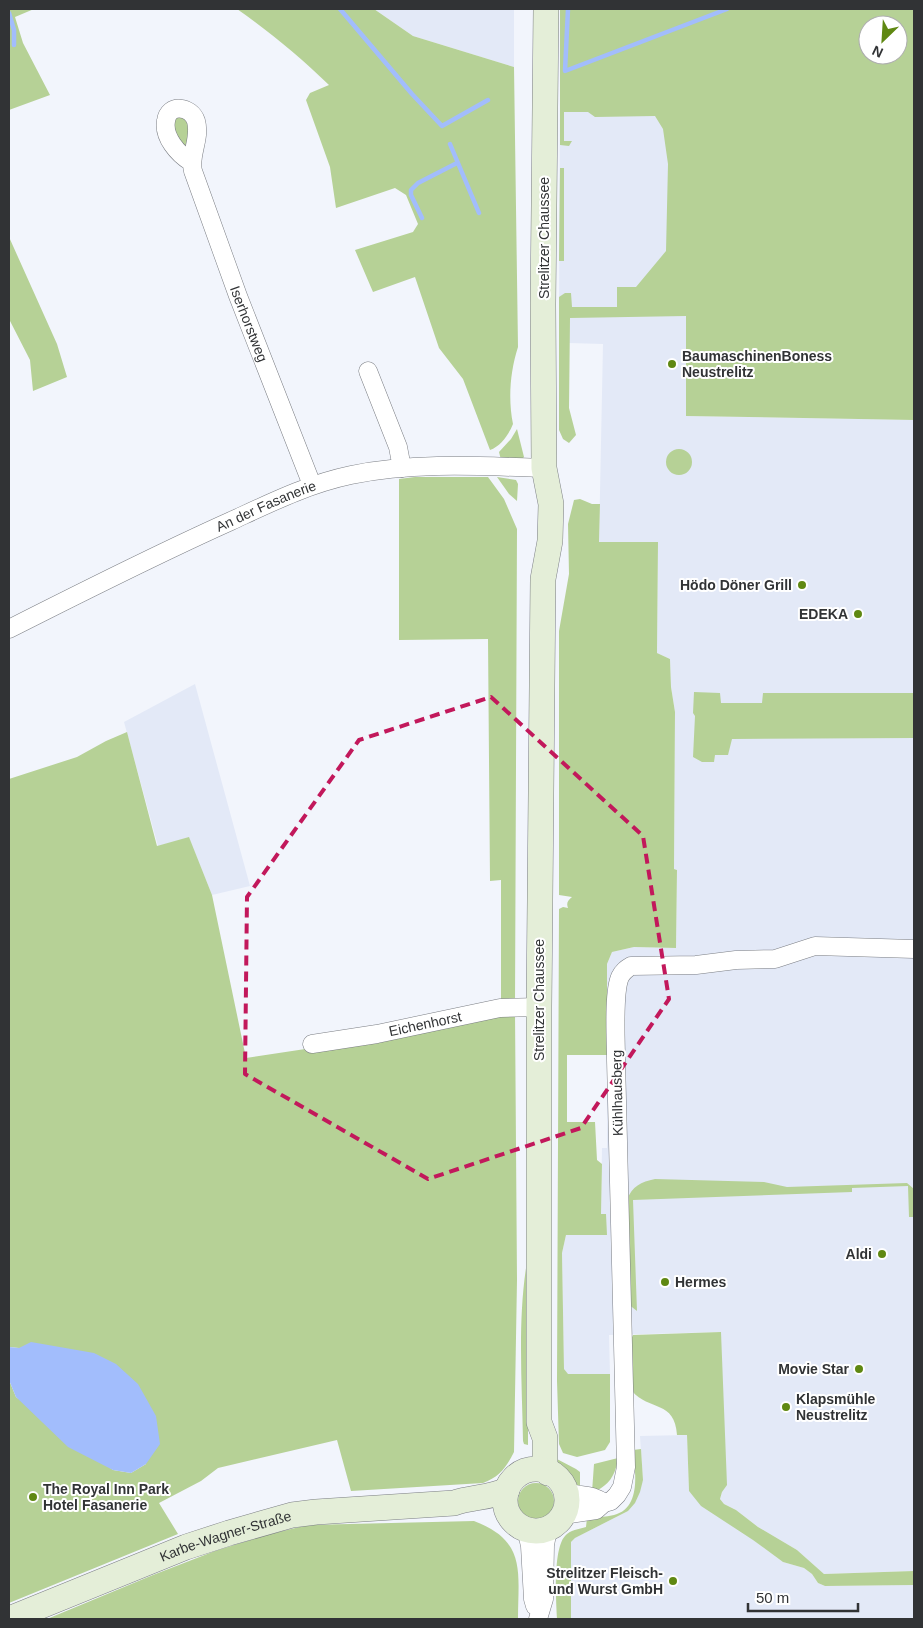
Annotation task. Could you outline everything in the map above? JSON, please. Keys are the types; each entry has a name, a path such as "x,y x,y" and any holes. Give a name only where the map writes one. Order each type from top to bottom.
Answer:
{"main road":[{"name":"Strelitzer Chaussee","path":"537,1472 545,1464 545,1438 539,1422 542,579 550,541 551,504 544,468 543,283 546,9"},
{"path":"537,1472 558,1480 558,1512 535,1531 513,1511 514,1479 537,1472"},
{"name":"Karbe-Wagner-Straße","path":"9,1618 186,1547 229,1532 292,1515 454,1503 464,1499 498,1494 513,1511"}],"street":[{"name":"Iserhorstweg","path":"191,162 238,296 312,485"},
{"path":"368,371 398,447 402,468"},
{"name":"An der Fasanerie","path":"9,629 191,539 312,485 352,475 402,468 492,466 544,468"},
{"name":"Kühlhausberg","path":"558,1512 596,1510 604,1503 611,1501 622,1487 626,1467 616,1060 616,994 621,975 625,969 631,966 696,965 736,960 775,959 815,946 914,949"},
{"name":"Eichenhorst","path":"312,1044 377,1034 500,1008 539,1007"},
{"path":"513,1511 528,1537 533,1599 538,1617"},
{"path":"538,1617 544,1599 545,1545 558,1512"}],"highlighted area":[{"path":"491,697 643,836 669,999 581,1128 428,1179 245,1074 247,897 359,740"}],"shaded area":[{"path":"374,9 514,9 514,67 413,36"},
{"path":"560,88 682,123 694,247 686,416 914,420 914,1571 824,1574 797,1550 724,1504 720,1499 722,1492 721,1332 609,1335 610,1374 567,1374 564,1369 562,1253 566,1235 606,1235 601,1214 602,1148 607,1148 607,964 612,952 634,947 676,948 677,870 674,869 675,712 671,687 670,659 657,653 658,543 599,542 603,344 569,343 569,318 559,318"},
{"path":"195,684 250,886 212,895 189,838 158,846 124,722"},
{"path":"687,1435 689,1491 783,1562 804,1568 812,1574 818,1583 825,1586 914,1585 914,1619 571,1619 571,1542 575,1538 628,1511 643,1480 640,1436"}],"green space":[{"path":"9,9 34,9 15,17 23,43 50,95 9,110"},
{"path":"237,9 374,9 413,36 514,67 518,347 513,366 511,386 513,424 498,446 490,450 463,379 439,348 415,277 373,292 355,250 413,232 418,224 406,195 395,188 336,208 330,167 306,100 310,93 329,85 284,45"},
{"path":"560,9 914,9 914,420 686,416 686,316 570,318 569,408 576,435 569,443 563,439 559,430 559,297 565,293 571,293 572,307 617,307 617,287 636,287 666,251 668,164 663,129 655,116 595,117 588,112 564,112 564,141 572,141 569,146 560,145"},
{"path":"176,116 188,118 190,153 172,131"},
{"path":"560,168 564,168 564,261 559,261"},
{"path":"9,237 57,344 67,377 33,391 30,360 9,319"},
{"path":"517,429 524,457 522,459 501,460 499,452"},
{"path":"679,449 688,453 692,462 688,471 679,475 670,471 666,462 670,453"},
{"path":"415,477 488,477 504,499 517,529 515,1003 501,1004 501,880 490,881 488,639 399,640 399,479"},
{"path":"497,477 516,480 518,484 517,501 509,494"},
{"path":"580,499 592,504 600,504 599,542 658,542 657,653 670,659 671,687 675,712 674,869 677,870 676,948 634,947 612,952 607,964 607,1055 567,1055 567,1122 595,1122 597,1160 602,1164 601,1214 606,1214 607,1235 566,1235 562,1253 564,1369 568,1374 610,1374 610,1442 605,1450 577,1457 563,1453 559,1444 557,1381 559,909 563,907 568,908 569,899 572,897 559,895 559,631 569,574 568,524 574,500"},
{"path":"694,692 720,693 721,703 762,703 763,693 914,693 914,738 732,739 728,755 715,755 714,762 702,762 693,757"},
{"path":"127,732 157,846 189,837 212,895 246,1058 378,1038 515,1012 517,1280 514,1452 502,1471 483,1483 351,1491 337,1440 218,1468 201,1481 159,1503 178,1534 9,1603 9,1380 16,1397 113,1470 131,1473 146,1464 19,1348 9,1347 9,779 77,757"},
{"path":"655,1179 764,1182 787,1187 907,1183 914,1189 914,1217 909,1217 908,1186 852,1188 852,1192 633,1200 637,1311 628,1304 627,1200 638,1185"},
{"path":"528,1256 528,1445 524,1444 523,1441 521,1325"},
{"path":"721,1332 727,1485 720,1499 724,1504 736,1510 758,1527 797,1550 824,1574 914,1571 914,1585 825,1586 818,1583 812,1574 804,1568 783,1562 701,1506 689,1491 687,1435 677,1435 672,1416 632,1391 629,1344 633,1335"},
{"path":"641,1449 643,1480 635,1503 628,1511 575,1538 571,1542 571,1619 557,1619 556,1575 561,1543 569,1532 586,1527 587,1518 614,1515 623,1511 629,1505 635,1487 633,1450"},
{"path":"555,1458 580,1472 580,1490 565,1482 557,1470"},
{"path":"618,1458 611,1479 603,1487 592,1492 594,1464"},
{"path":"536,1483 543,1484 549,1488 553,1494 553,1508 549,1514 543,1518 536,1519 529,1518 523,1514 519,1508 518,1501 519,1494 523,1488 529,1484"},
{"path":"474,1521 491,1529 503,1538 511,1548 516,1560 518,1573 518,1619 47,1619 215,1551 266,1535 308,1525"}],"water":[{"path":"31,1342 94,1353 116,1364 138,1384 156,1416 160,1444 146,1464 131,1473 113,1470 68,1447 16,1397 9,1380 9,1347 19,1348"}],"waterway":[{"path":"340,9 412,94 442,126 488,100"},
{"path":"568,9 565,71 727,9"},
{"path":"9,13 14,30 14,45"},
{"path":"450,144 479,213"},
{"path":"422,218 411,195 411,190 418,183 457,163"}],"place":[{"name":"BaumaschinenBoness Neustrelitz","path":"672,364"},
{"name":"Hödo Döner Grill","path":"802,585"},
{"name":"EDEKA","path":"858,614"},
{"name":"Aldi","path":"882,1254"},
{"name":"Hermes","path":"665,1282"},
{"name":"Movie Star","path":"859,1369"},
{"name":"Klapsmühle Neustrelitz","path":"786,1407"},
{"name":"The Royal Inn Park Hotel Fasanerie","path":"33,1497"},
{"name":"Strelitzer Fleisch- und Wurst GmbH","path":"673,1581"}]}
